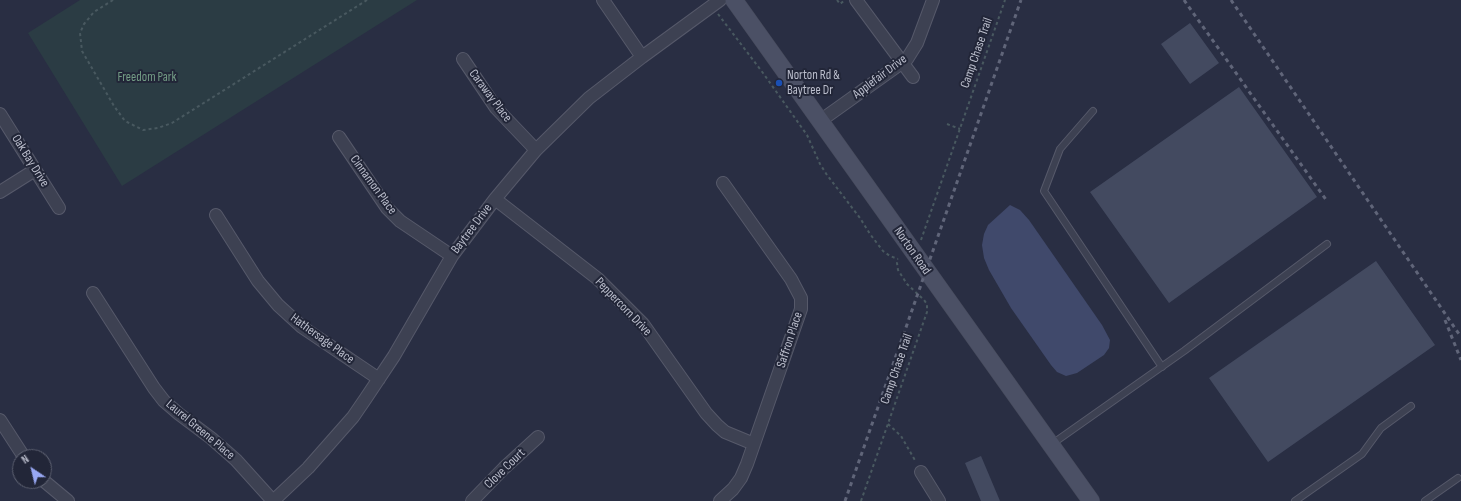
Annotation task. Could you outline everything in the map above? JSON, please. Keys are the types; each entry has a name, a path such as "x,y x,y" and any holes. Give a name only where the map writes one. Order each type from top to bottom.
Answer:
{"main road":[{"name":"Norton Road","path":"734,0 1091,501"}],"street":[{"path":"603,0 642,57"},
{"path":"856,0 913,77"},
{"name":"Applefair Drive","path":"820,121 907,59 917,43 933,0"},
{"name":"Baytree Drive","path":"273,501 308,468 353,416 379,379 452,256 495,199 536,150 589,98 716,3"},
{"name":"Caraway Place","path":"463,59 496,108 536,150"},
{"name":"Oak Bay Drive","path":"0,114 60,208"},
{"name":"Cinnamon Place","path":"339,137 387,208 400,221 452,256"},
{"path":"0,192 35,170"},
{"name":"Saffron Place","path":"720,501 733,489 740,478 754,444 801,310 801,298 791,279 723,183"},
{"name":"Peppercorn Drive","path":"495,199 598,279 643,324 706,413 717,426 725,432 754,444"},
{"name":"Hathersage Place","path":"216,215 258,281 278,305 302,327 379,379"},
{"name":"Laurel Greene Place","path":"93,293 154,388 164,401 236,460 273,501"},
{"path":"0,420 19,449"},
{"name":"Clove Court","path":"472,501 504,468 538,437"},
{"path":"921,472 939,501"},
{"path":"52,487 68,501"}],"lane":[{"path":"1093,111 1060,149 1044,191 1162,367"},
{"path":"1050,445 1162,367 1327,244"},
{"path":"1295,501 1362,454 1381,428 1412,406"},
{"path":"1425,501 1458,478"}],"path":[{"path":"113,0 94,12 84,24 80,33 82,51 114,106 125,121 143,130 172,124 367,0"},
{"path":"837,0 840,4 845,0"},
{"name":"Camp Chase Trail","path":"919,242 1005,0"},
{"name":"Camp Chase Trail","path":"716,3 807,136 820,164 827,175 884,251 890,256 899,258 898,270 907,284 924,300 926,304 927,312 861,501"},
{"path":"947,124 960,129"},
{"path":"888,424 902,436 921,472"}],"green space":[{"name":"Freedom Park","path":"80,0 417,0 122,186 28,33"}],"water":[{"path":"1010,205 1020,210 1029,220 1102,325 1110,340 1109,348 1104,355 1077,373 1066,376 1057,372 1051,365 1011,308 989,270 984,258 982,245 984,234 988,225"}],"building":[{"path":"1190,23 1219,63 1190,84 1161,44"},
{"path":"1239,87 1317,197 1169,303 1090,192"},
{"path":"1376,261 1435,345 1268,462 1209,378"},
{"path":"981,456 1000,501 981,501 965,463"}],"railway":[{"path":"845,501 1021,0"},
{"path":"1184,0 1327,201"},
{"path":"1231,0 1461,337"},
{"path":"1445,320 1461,360"}],"place":[{"name":"Norton Rd & Baytree Dr","path":"779,83"}]}
